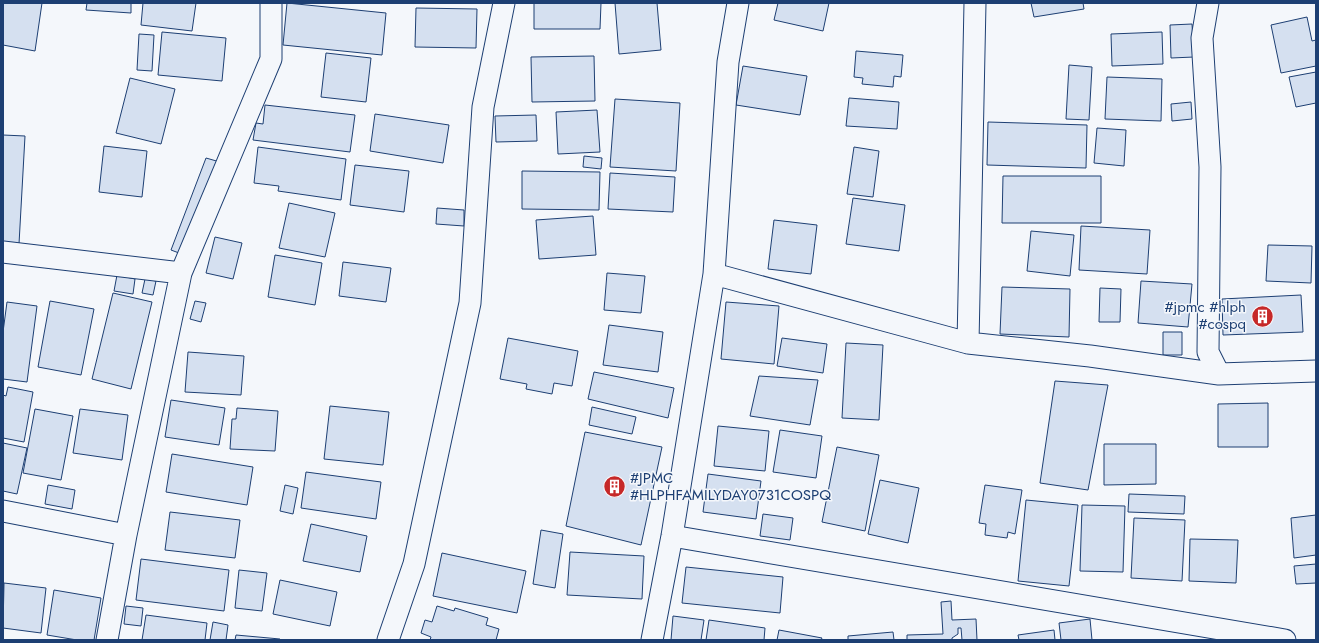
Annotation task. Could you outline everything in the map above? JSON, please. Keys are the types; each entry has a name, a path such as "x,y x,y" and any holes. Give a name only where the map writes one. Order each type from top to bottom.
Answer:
{"street":[{"path":"107,640 126,535 182,273 270,59 270,3"},
{"path":"388,640 414,564 470,303 483,107 504,3"},
{"path":"652,640 672,536 714,274 728,62 738,3"},
{"path":"968,343 975,3"},
{"path":"1208,3 1202,38 1210,167 1208,352 1219,374"},
{"path":"3,252 182,273"},
{"path":"714,274 968,343 1090,356 1219,374 1316,371"},
{"path":"3,511 126,535"},
{"path":"672,536 1285,640"}],"building":[{"path":"3,3 42,3 35,51 3,45"},
{"path":"87,3 131,3 131,13 86,10"},
{"path":"143,3 196,3 192,31 141,25"},
{"path":"287,3 386,13 382,55 283,45"},
{"path":"534,3 601,3 600,29 534,29"},
{"path":"615,3 657,3 661,50 619,54"},
{"path":"778,3 829,3 823,31 774,20"},
{"path":"1031,3 1083,3 1084,9 1034,17"},
{"path":"416,8 477,9 476,48 415,47"},
{"path":"1307,17 1312,41 1316,40 1316,66 1281,73 1271,25"},
{"path":"1192,24 1194,57 1171,58 1170,25"},
{"path":"162,32 226,38 222,81 158,75"},
{"path":"1162,32 1163,64 1112,66 1111,34"},
{"path":"139,34 154,35 152,71 137,70"},
{"path":"856,51 903,55 901,77 894,76 893,87 862,84 863,78 854,77"},
{"path":"326,53 371,58 366,102 321,97"},
{"path":"594,56 595,101 532,102 531,57"},
{"path":"1069,65 1092,67 1089,120 1066,119"},
{"path":"743,66 807,76 800,115 736,105"},
{"path":"1316,72 1316,103 1296,107 1289,77"},
{"path":"1107,77 1162,79 1161,121 1105,119"},
{"path":"130,78 175,89 161,144 116,133"},
{"path":"849,98 899,102 897,129 846,126"},
{"path":"615,99 680,103 676,171 610,167"},
{"path":"1191,102 1192,119 1172,121 1171,104"},
{"path":"265,105 355,115 350,152 253,140 256,123 263,124"},
{"path":"597,110 600,152 558,154 556,112"},
{"path":"375,114 449,125 443,163 370,151"},
{"path":"536,115 537,141 496,142 495,116"},
{"path":"988,122 1087,125 1086,168 987,165"},
{"path":"1097,128 1126,130 1124,166 1094,163"},
{"path":"3,135 25,136 19,244 3,243"},
{"path":"104,146 147,151 142,197 99,192"},
{"path":"258,147 346,159 341,200 278,191 279,186 254,183"},
{"path":"854,147 879,151 873,197 847,194"},
{"path":"584,156 602,158 601,169 583,167"},
{"path":"206,158 220,162 187,256 171,250"},
{"path":"355,165 409,171 404,212 350,205"},
{"path":"522,171 600,172 599,210 522,209"},
{"path":"610,173 675,177 673,212 608,209"},
{"path":"1003,176 1101,176 1101,223 1002,223"},
{"path":"853,198 905,205 899,251 846,244"},
{"path":"289,203 335,213 325,257 279,248"},
{"path":"437,208 464,210 464,226 436,224"},
{"path":"593,216 596,255 539,259 536,220"},
{"path":"774,220 817,225 811,274 768,269"},
{"path":"1081,226 1150,230 1147,274 1079,270"},
{"path":"1031,231 1074,235 1070,276 1027,271"},
{"path":"215,237 242,243 233,279 206,273"},
{"name":"#jpmc #hlph #cospq","path":"1268,245 1312,246 1311,283 1266,281"},
{"path":"275,255 322,263 315,305 268,297"},
{"path":"343,262 391,268 386,302 339,296"},
{"path":"607,273 645,276 641,313 604,310"},
{"path":"117,275 135,279 133,294 114,291"},
{"path":"145,279 156,281 153,295 142,293"},
{"path":"1141,281 1192,284 1188,327 1138,323"},
{"path":"1002,287 1070,289 1069,337 1000,334"},
{"path":"1100,288 1121,289 1120,322 1099,322"},
{"path":"113,293 152,302 131,389 92,379"},
{"name":"#jpmc #hlph #cospq","path":"1301,295 1303,332 1223,335 1222,299"},
{"path":"50,301 94,309 81,375 38,367"},
{"path":"195,301 206,303 201,322 190,319"},
{"path":"7,302 37,306 27,382 3,379 3,332"},
{"path":"726,302 779,306 774,364 721,359"},
{"path":"609,325 663,332 658,372 603,365"},
{"path":"1163,332 1182,332 1182,355 1163,355"},
{"path":"508,338 578,351 572,386 554,383 552,394 526,389 527,384 500,379"},
{"path":"782,338 827,344 823,373 777,366"},
{"path":"846,343 883,345 879,420 842,418"},
{"path":"188,352 244,356 241,395 185,392"},
{"path":"594,372 674,388 668,418 588,399"},
{"path":"759,376 818,380 810,425 750,416"},
{"path":"1055,381 1108,385 1088,490 1040,483"},
{"path":"8,387 33,392 24,442 3,438 3,395 6,396"},
{"path":"171,400 225,408 219,445 165,437"},
{"path":"1268,403 1268,447 1218,447 1218,404"},
{"path":"330,406 389,412 383,465 324,459"},
{"path":"592,407 636,417 632,434 589,425"},
{"path":"237,408 278,411 275,451 230,449 232,419 236,419"},
{"path":"35,409 73,416 61,480 23,473"},
{"path":"80,409 128,415 122,460 73,453"},
{"path":"718,426 769,431 765,471 714,466"},
{"path":"780,430 822,436 816,478 773,472"},
{"name":"#JPMC #HLPHFAMILYDAY0731COSPQ","path":"585,432 662,447 641,545 566,526"},
{"path":"3,443 27,448 17,494 3,491"},
{"path":"1104,444 1156,444 1156,484 1104,485"},
{"path":"837,447 879,455 865,531 822,522"},
{"path":"172,454 253,467 247,505 166,492"},
{"path":"306,472 381,482 376,519 301,508"},
{"path":"708,474 761,481 756,519 703,512"},
{"path":"880,480 919,488 908,543 868,534"},
{"path":"48,485 75,490 72,509 45,504"},
{"path":"285,485 298,488 293,514 280,511"},
{"path":"985,485 1022,490 1015,534 1008,532 1007,538 985,535 986,524 979,523"},
{"path":"1129,494 1185,496 1184,514 1128,512"},
{"path":"1026,500 1078,505 1069,586 1018,581"},
{"path":"1082,505 1125,506 1123,572 1080,571"},
{"path":"170,512 240,520 235,558 165,550"},
{"path":"763,514 793,518 790,540 760,536"},
{"path":"1316,515 1316,555 1294,558 1291,518"},
{"path":"1134,518 1185,520 1182,581 1131,578"},
{"path":"311,524 367,536 360,572 303,561"},
{"path":"541,530 563,534 555,588 533,584"},
{"path":"1190,539 1238,540 1236,583 1189,581"},
{"path":"570,552 644,556 642,599 567,595"},
{"path":"442,553 526,571 517,613 433,596"},
{"path":"141,559 229,570 224,611 136,600"},
{"path":"1316,564 1316,583 1296,584 1294,566"},
{"path":"686,567 783,577 780,613 682,603"},
{"path":"239,570 267,573 262,611 235,608"},
{"path":"280,580 337,592 330,626 273,614"},
{"path":"4,583 46,588 41,633 3,628"},
{"path":"54,590 101,598 94,640 77,640 47,635"},
{"path":"951,601 952,620 976,619 977,640 962,640 961,628 958,628 958,634 952,638 952,640 907,640 907,635 943,634 941,602"},
{"path":"126,606 143,608 141,626 124,624"},
{"path":"437,606 454,611 455,608 488,618 486,625 499,629 496,640 430,640 431,637 421,633 425,620 432,622"},
{"path":"146,615 207,623 205,640 142,640"},
{"path":"673,616 704,620 701,640 671,640"},
{"path":"1090,619 1092,640 1061,640 1059,623"},
{"path":"709,620 765,628 764,640 706,640"},
{"path":"213,622 228,625 226,640 210,640"},
{"path":"779,630 822,638 821,640 777,640"},
{"path":"1054,630 1055,640 1019,640 1018,635"},
{"path":"893,632 894,640 848,640 848,636"},
{"path":"236,635 280,639 280,640 235,640"}],"place":[{"name":"#jpmc #hlph #cospq","path":"1262,316"},
{"name":"#JPMC #HLPHFAMILYDAY0731COSPQ","path":"614,487"}]}
